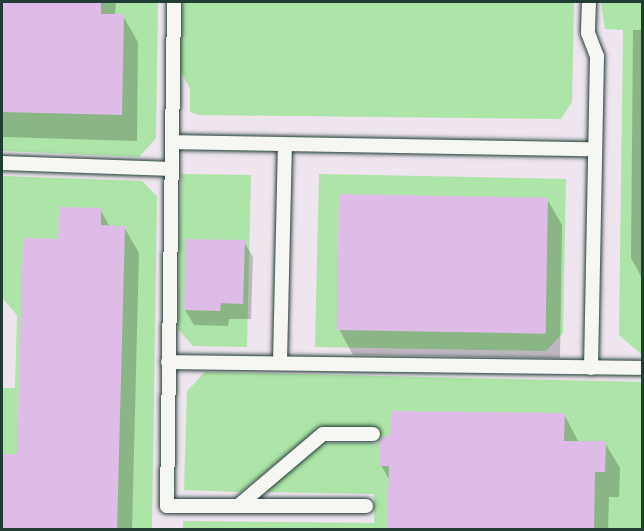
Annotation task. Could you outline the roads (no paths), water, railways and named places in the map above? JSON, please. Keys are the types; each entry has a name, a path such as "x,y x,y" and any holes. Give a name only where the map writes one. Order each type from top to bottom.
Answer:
{"lane":[{"path":"174,2 167,506 366,506"},
{"path":"589,2 588,33 597,56 591,368"},
{"path":"173,142 595,149"},
{"path":"280,362 285,145"},
{"path":"2,163 172,169"},
{"path":"168,362 642,368"},
{"path":"238,506 323,434 373,435"}]}
